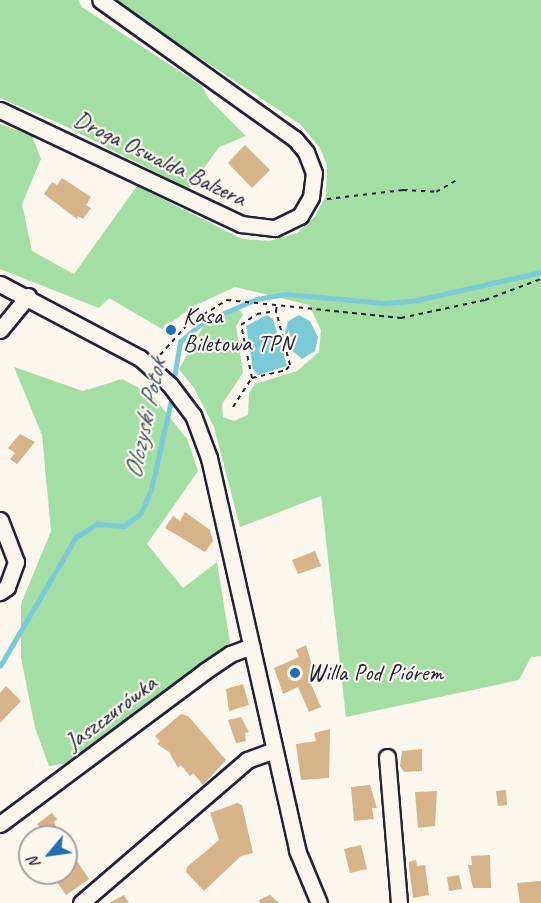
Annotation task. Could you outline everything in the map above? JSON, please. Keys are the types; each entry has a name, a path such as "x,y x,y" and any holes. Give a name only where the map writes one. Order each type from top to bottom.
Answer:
{"street":[{"path":"100,0 292,136 313,167 311,197"},
{"name":"Droga Oswalda Balzera","path":"0,110 249,226 268,229 287,225 300,216 311,197"},
{"path":"0,284 28,296 107,338 156,371 193,415 209,458 300,862 319,903"},
{"path":"0,330 28,296"},
{"path":"0,520 16,562 7,587 0,592"},
{"name":"Jaszczurówka","path":"0,824 205,671 230,654 252,646"},
{"path":"81,903 248,760 274,750"},
{"path":"387,757 399,903"}],"path":[{"path":"311,197 403,189 436,192 457,180"},
{"path":"156,371 188,324 227,300 239,299 402,318 485,300 540,279"},
{"path":"233,407 252,378 289,367 276,311 277,305"},
{"path":"252,378 243,333 244,321 276,311"}],"green space":[{"path":"0,0 78,0 82,7 202,86 209,99 246,136 219,147 189,189 63,125 0,98"},
{"path":"112,0 541,0 541,656 531,657 519,680 346,717 321,496 240,527 214,427 194,388 179,369 205,323 238,308 243,315 236,326 243,373 222,404 223,417 234,421 248,415 249,393 255,384 297,371 319,352 321,330 309,305 235,287 194,306 162,329 109,298 99,308 0,269 0,124 32,136 41,159 22,204 32,251 74,274 137,186 242,239 270,241 297,233 315,216 326,196 327,165 320,148 300,124"},
{"path":"14,367 83,391 122,379 152,395 187,439 198,471 147,544 183,588 217,562 230,643 69,763 49,766 35,728 21,658 21,604 51,531 42,435"}],"water":[{"path":"267,315 273,319 287,366 258,375 253,369 246,326"},
{"path":"299,315 310,321 318,337 315,351 302,359 289,348 285,332 288,321"}],"building":[{"path":"245,145 270,170 252,188 228,163"},
{"path":"62,178 91,197 86,205 91,208 83,219 78,216 77,219 44,194 52,182 57,185"},
{"path":"20,434 35,442 17,464 10,459 15,453 8,448"},
{"path":"185,512 210,530 213,541 205,552 165,528 173,516 180,521"},
{"path":"315,551 321,566 298,574 292,560"},
{"name":"Willa Pod Piórem","path":"306,645 316,679 310,682 321,707 309,712 298,687 283,694 274,668 299,657 296,650"},
{"path":"243,684 249,705 229,711 226,689"},
{"path":"6,686 21,701 0,723 0,693"},
{"path":"181,714 188,716 226,760 203,785 193,773 190,776 181,765 178,768 169,752 157,744 160,741 155,736"},
{"path":"241,717 249,732 245,733 246,741 236,743 228,720"},
{"path":"330,729 329,778 301,780 296,744 316,741 314,733"},
{"path":"422,749 422,771 404,772 400,766 402,751"},
{"path":"370,785 377,808 372,808 374,819 354,821 351,787"},
{"path":"506,790 507,805 498,806 496,791"},
{"path":"437,791 435,826 418,828 415,792"},
{"path":"237,803 242,805 253,853 241,856 204,891 186,872 187,867 219,840 210,813"},
{"path":"52,813 57,819 54,822 55,825 37,824"},
{"path":"361,845 367,869 350,873 344,849"},
{"path":"490,855 491,888 473,888 468,865 472,865 471,856"},
{"path":"416,860 417,866 425,865 429,895 413,898 409,862"},
{"path":"78,862 89,879 66,895 59,885 78,885"},
{"path":"459,875 462,889 449,891 447,877"},
{"path":"541,881 541,903 520,903 517,883"},
{"path":"124,895 129,903 109,903"},
{"path":"270,895 279,903 260,903 259,900"}],"waterway":[{"name":"Olczyski Potok","path":"173,384 180,342 203,322 257,299 286,294 385,303 417,300 541,272"},
{"name":"Olczyski Potok","path":"0,666 76,537 97,524 124,526 141,513 151,490 172,396"}],"place":[{"name":"Kasa Biletowa TPN","path":"171,330"},
{"name":"Willa Pod Piórem","path":"295,673"}]}
